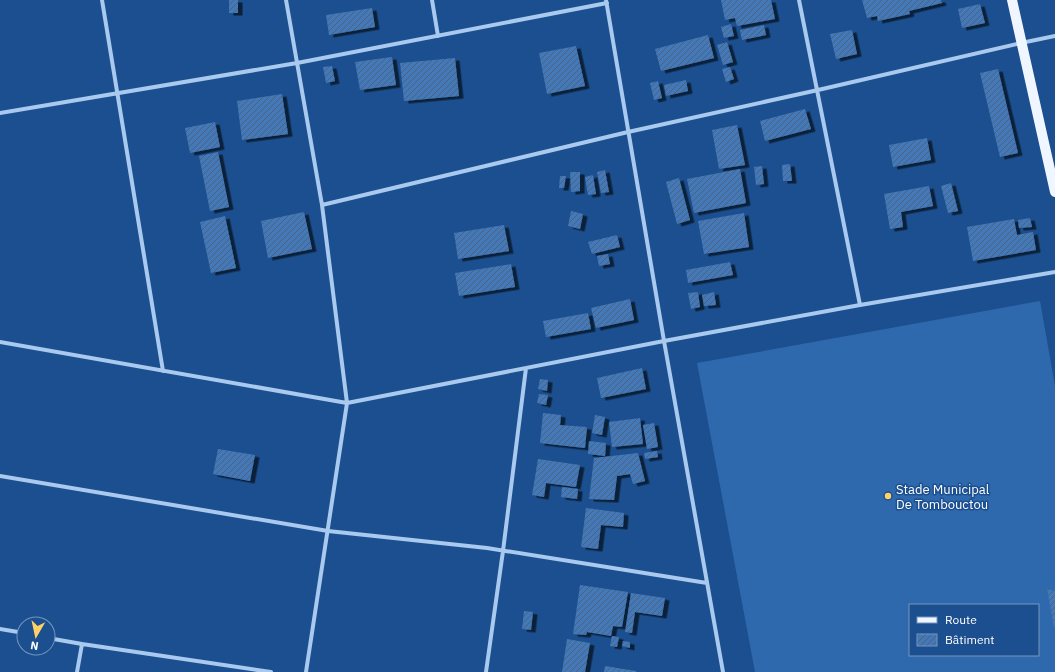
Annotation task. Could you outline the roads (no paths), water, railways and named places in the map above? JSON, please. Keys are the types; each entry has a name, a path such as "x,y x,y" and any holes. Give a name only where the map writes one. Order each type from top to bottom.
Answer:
{"main road":[{"path":"1012,0 1055,192"}],"street":[{"path":"102,0 163,371"},
{"path":"286,0 322,205 346,403 306,672"},
{"path":"432,0 438,36"},
{"path":"800,0 860,304"},
{"path":"0,113 297,63 607,2 664,341 723,672"},
{"path":"322,205 628,132 818,90 1021,42 1055,36"},
{"path":"0,342 346,403 860,304 1055,272"},
{"path":"486,672 526,368"},
{"path":"0,476 328,531 503,551 707,583"},
{"path":"0,629 16,632"},
{"path":"56,639 271,672"},
{"path":"77,672 82,644"}],"place":[{"name":"Stade Municipal De Tombouctou","path":"888,496"}]}
